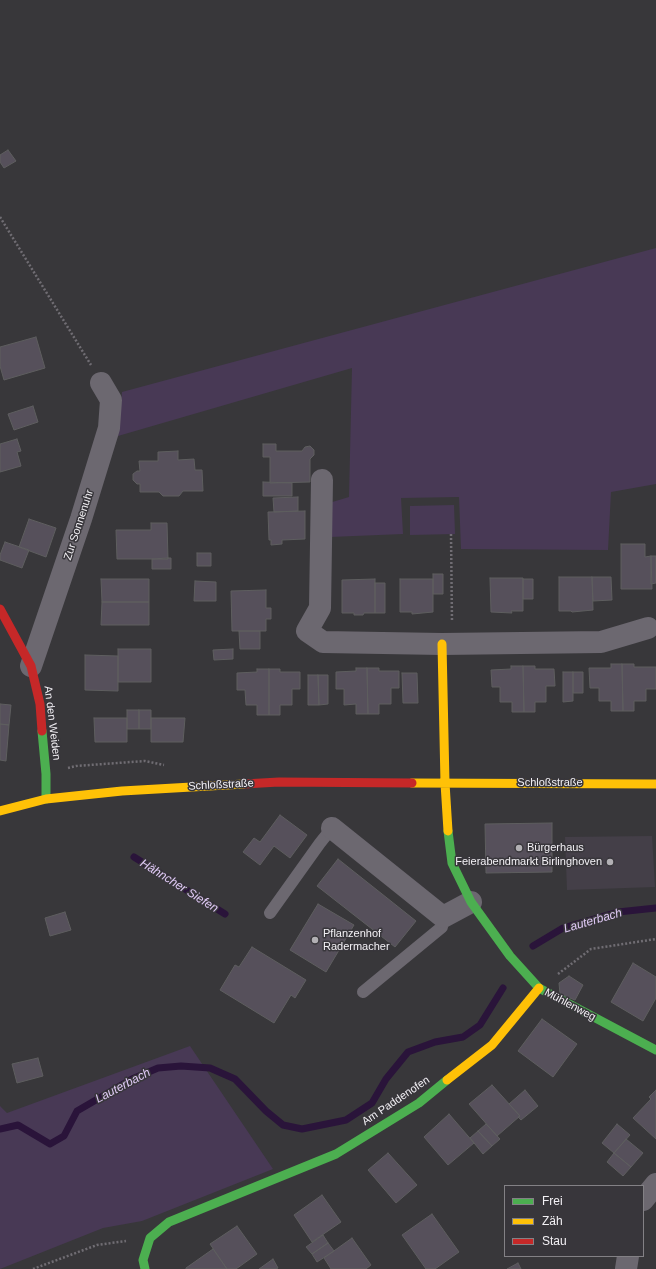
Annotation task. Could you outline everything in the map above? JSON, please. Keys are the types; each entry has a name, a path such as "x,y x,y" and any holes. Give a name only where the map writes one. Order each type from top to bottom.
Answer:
{"street":[{"name":"Zur Sonnenuhr","path":"31,666 81,519 109,428 111,400 101,383"},
{"path":"322,480 320,608 308,631 323,642 448,644 601,642 652,626"},
{"name":"An den Weiden","path":"0,609 31,666 40,704 46,774 46,800"},
{"path":"445,783 448,644"},
{"name":"Schloßstraße","path":"0,811 46,800 122,791 279,782 656,784"},
{"name":"Mühlenweg","path":"445,783 448,837 452,863 471,902 510,956 539,988 656,1050"},
{"path":"332,828 443,917 471,902"},
{"name":"Am Paddenofen","path":"150,1238 169,1222 336,1154 419,1103 492,1044 539,988"},
{"path":"644,1199 656,1184"},
{"path":"145,1269 143,1260 150,1238"},
{"path":"626,1269 628,1257"}],"lane":[{"path":"270,913 332,828"},
{"path":"363,992 442,927 443,917"}],"path":[{"path":"0,217 101,383"},
{"path":"448,644 451,534"},
{"path":"539,988 591,949 656,940"},
{"path":"33,1269 97,1245 150,1238"}],"shaded area":[{"path":"656,248 656,484 611,492 608,550 461,549 459,497 401,498 403,534 330,537 329,503 349,497 352,368 118,436 122,392"},
{"path":"454,505 455,534 410,535 410,506"},
{"name":"Feierabendmarkt Birlinghoven","path":"652,836 655,887 567,890 565,837"},
{"path":"190,1046 273,1169 142,1221 103,1228 0,1269 0,1106 7,1113"}],"building":[{"path":"8,150 16,161 4,168 0,162 0,155"},
{"path":"36,337 45,368 4,380 0,366 0,347"},
{"path":"33,406 38,422 14,430 8,414"},
{"path":"17,439 21,451 17,452 21,466 0,472 0,444"},
{"path":"263,444 276,444 276,451 302,451 305,447 310,446 314,450 314,455 310,459 310,482 270,483 270,457 263,457"},
{"path":"178,451 178,460 194,459 195,470 202,470 203,491 183,491 179,496 163,496 159,492 140,492 140,484 137,484 133,480 133,474 140,471 139,461 158,461 158,452"},
{"path":"263,482 292,483 292,496 263,496"},
{"path":"298,497 298,511 274,512 273,498"},
{"path":"305,511 305,539 282,540 282,544 271,545 271,540 269,540 268,512"},
{"path":"29,519 56,528 46,557 19,547"},
{"path":"151,523 167,523 168,559 117,559 116,530 151,530"},
{"path":"5,542 29,550 22,568 0,560 0,555"},
{"path":"621,544 645,544 645,557 651,556 652,589 621,589"},
{"path":"197,553 211,553 211,566 197,566"},
{"path":"651,556 656,556 656,583 651,584"},
{"path":"171,558 171,569 152,569 152,559"},
{"path":"433,574 443,574 443,594 433,594"},
{"path":"559,577 592,577 593,610 572,612 559,611"},
{"path":"592,577 611,577 612,600 593,601"},
{"path":"490,578 523,578 523,611 511,611 512,613 491,612"},
{"path":"101,579 149,579 149,602 102,602"},
{"path":"375,579 375,613 354,615 354,613 342,613 342,580"},
{"path":"400,579 433,579 433,612 412,614 412,612 400,612"},
{"path":"523,579 533,579 533,599 523,599"},
{"path":"195,581 216,582 216,601 194,601"},
{"path":"375,583 385,583 385,613 375,613"},
{"path":"266,590 266,608 271,608 271,619 266,619 266,631 232,631 231,591"},
{"path":"102,602 149,602 149,625 101,625"},
{"path":"239,631 260,631 260,649 240,649"},
{"path":"118,649 151,649 151,682 118,682"},
{"path":"233,649 233,659 214,660 213,650"},
{"path":"85,655 118,656 118,691 85,690"},
{"path":"611,664 622,664 623,711 611,711 611,701 599,701 599,688 590,688 589,668 611,668"},
{"path":"622,664 634,664 634,667 656,667 656,689 646,689 646,701 634,701 634,711 623,711"},
{"path":"511,666 523,666 524,712 512,712 512,702 500,702 500,687 492,687 491,670 511,669"},
{"path":"523,666 535,666 535,669 554,669 555,686 546,686 546,702 535,702 535,712 524,712"},
{"path":"356,668 367,668 368,714 356,714 356,704 344,705 344,689 336,689 336,672 356,671"},
{"path":"367,668 379,668 379,671 399,671 399,688 391,688 391,704 379,704 379,714 368,714"},
{"path":"257,669 269,669 269,715 257,715 257,705 246,705 245,690 237,690 237,673 257,672"},
{"path":"269,669 280,669 280,672 300,672 300,689 292,689 292,705 280,705 280,715 269,715"},
{"path":"563,672 573,672 573,701 563,702"},
{"path":"573,672 583,672 583,693 573,693"},
{"path":"402,673 417,673 418,703 403,703"},
{"path":"308,675 318,675 319,705 308,705"},
{"path":"318,675 328,675 328,704 319,705"},
{"path":"0,704 11,705 9,725 0,724"},
{"path":"127,710 139,710 139,729 127,729"},
{"path":"139,710 151,710 151,729 139,729"},
{"path":"94,718 127,718 127,742 95,742"},
{"path":"151,718 185,718 183,742 151,742"},
{"path":"0,724 9,725 6,761 0,760"},
{"path":"280,815 307,835 290,858 274,846 260,865 243,852 254,838 260,842"},
{"name":"Bürgerhaus","path":"552,823 552,872 486,873 485,824"},
{"path":"338,859 416,921 395,947 317,886"},
{"path":"318,904 354,925 326,972 290,950"},
{"path":"65,912 71,930 50,936 45,918"},
{"path":"252,947 306,980 295,998 291,995 274,1023 220,990 235,965 239,967"},
{"path":"633,963 656,977 656,998 643,1021 611,1002"},
{"path":"569,976 583,985 575,1000 560,994 559,983"},
{"path":"542,1019 577,1044 553,1077 518,1051"},
{"path":"38,1058 43,1076 17,1083 12,1064"},
{"path":"492,1085 520,1116 497,1136 469,1104"},
{"path":"525,1090 538,1106 521,1120 518,1117 520,1116 509,1104"},
{"path":"656,1090 656,1139 633,1118 651,1099 649,1097"},
{"path":"449,1114 474,1143 448,1165 424,1137"},
{"path":"486,1124 500,1139 492,1146 478,1131"},
{"path":"617,1124 630,1135 614,1153 602,1143"},
{"path":"478,1131 492,1146 483,1154 470,1138"},
{"path":"626,1139 643,1153 631,1167 614,1153"},
{"path":"388,1153 417,1185 396,1203 368,1170"},
{"path":"614,1153 631,1167 623,1176 607,1162"},
{"path":"322,1195 341,1222 312,1242 294,1215"},
{"path":"432,1214 459,1252 435,1269 426,1269 402,1235"},
{"path":"237,1226 257,1254 236,1269 227,1269 210,1244"},
{"path":"323,1235 328,1243 312,1254 306,1247"},
{"path":"352,1238 371,1265 366,1269 331,1269 324,1258"},
{"path":"328,1243 334,1251 317,1262 312,1254"},
{"path":"213,1249 227,1269 186,1269 186,1268"},
{"path":"273,1259 278,1268 259,1269"},
{"path":"518,1263 521,1269 507,1269"}],"waterway":[{"name":"Hähncher Siefen","path":"134,857 225,914"},
{"name":"Lauterbach","path":"533,946 563,928 618,912 656,908"},
{"name":"Lauterbach","path":"0,1129 18,1125 50,1144 64,1136 77,1111 132,1079 158,1068 181,1066 210,1068 235,1079 266,1111 283,1125 302,1129 346,1120 372,1103 386,1079 408,1052 435,1042 463,1037 480,1025 503,988"}],"traffic: fast":[{"path":"42,731 46,774 46,799"},
{"path":"448,831 452,863 471,902 510,956 539,988 656,1050"},
{"path":"145,1269 143,1260 150,1238 169,1222 336,1154 419,1103 447,1080"}],"traffic: slow":[{"path":"442,644 445,783 448,831"},
{"path":"412,783 656,784"},
{"path":"0,811 46,799 122,791 244,784"},
{"path":"447,1080 492,1045 539,988"}],"traffic: jam":[{"path":"0,609 31,666 40,704 42,731"},
{"path":"244,784 279,782 412,783"}],"place":[{"name":"Bürgerhaus","path":"519,848"},
{"name":"Feierabendmarkt Birlinghoven","path":"610,862"},
{"name":"Pflanzenhof Radermacher","path":"315,940"}]}
